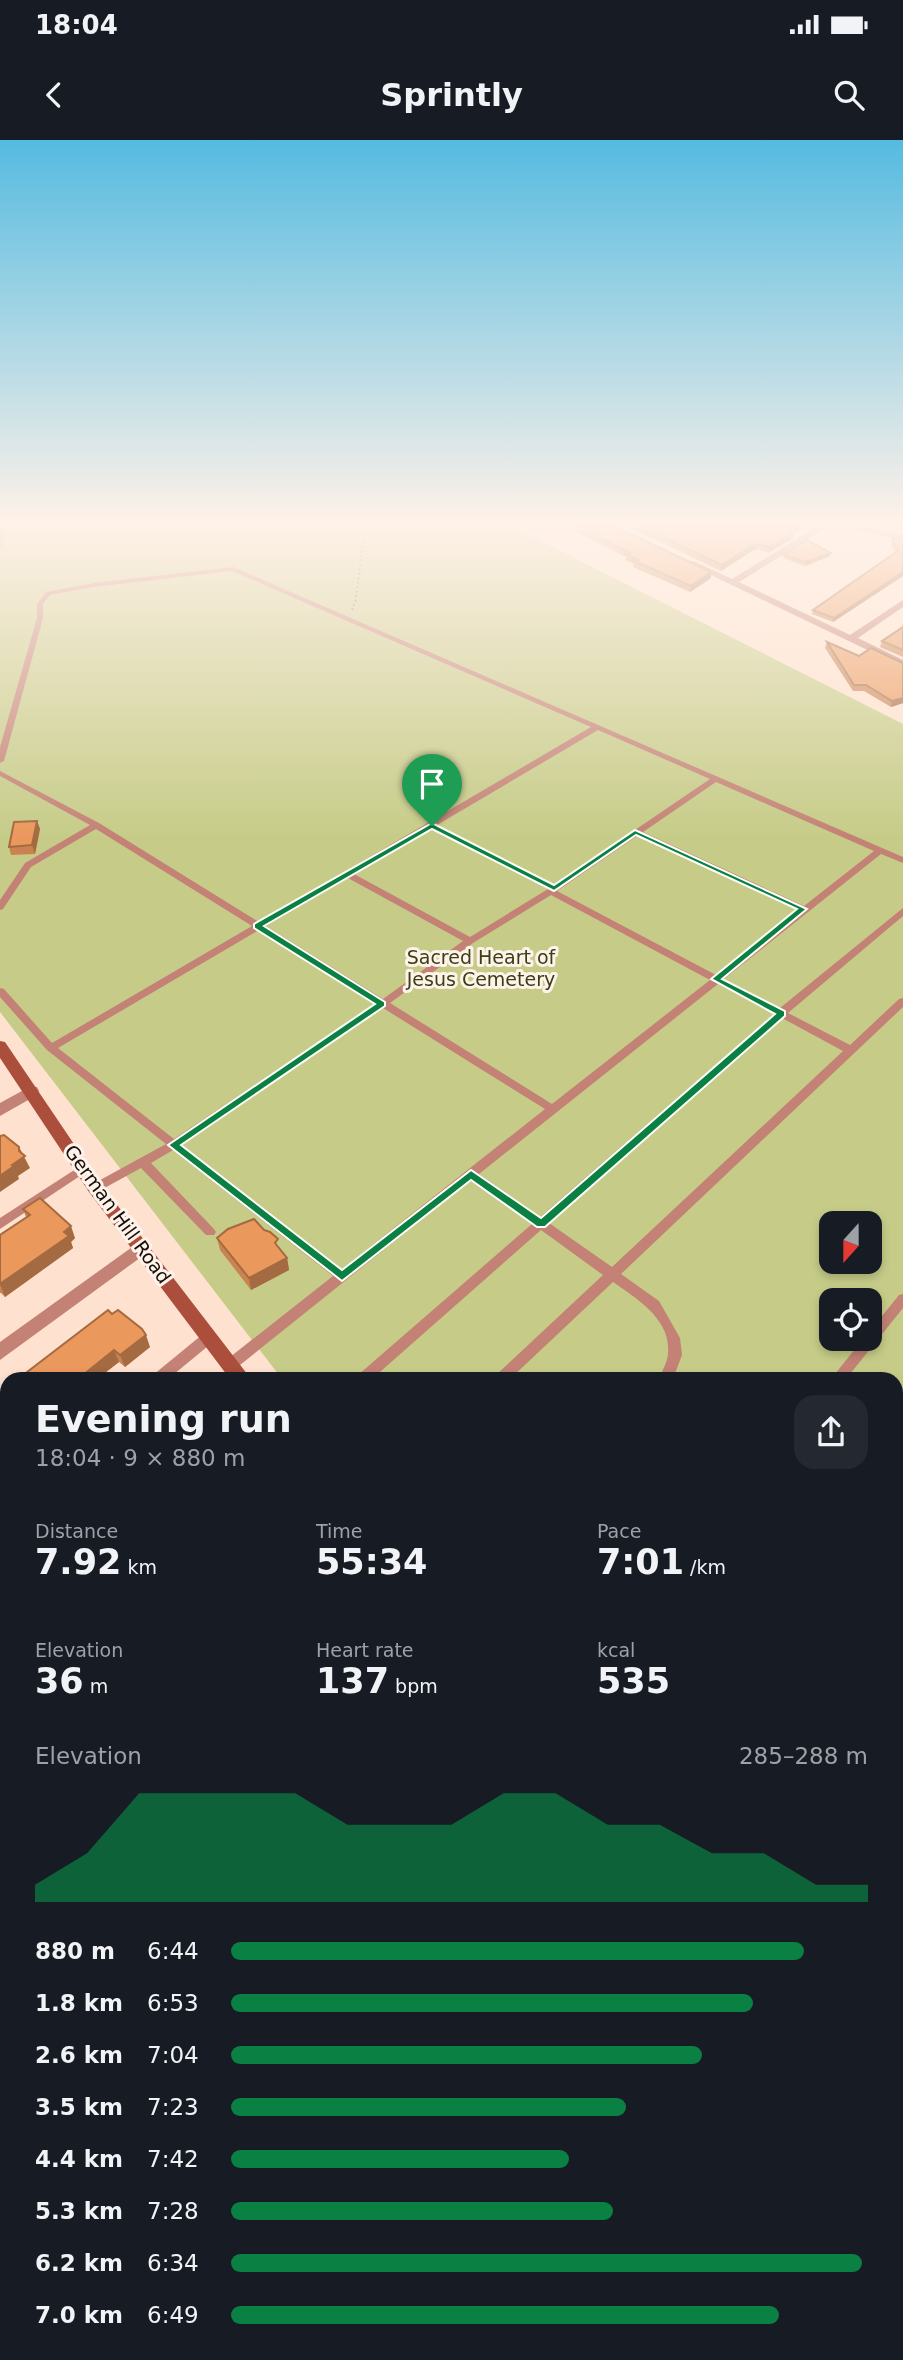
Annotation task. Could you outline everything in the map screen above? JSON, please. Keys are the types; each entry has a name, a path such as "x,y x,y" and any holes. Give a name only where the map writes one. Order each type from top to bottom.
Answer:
{"street":[{"path":"830,630 903,663"},
{"path":"850,639 864,630"},
{"name":"German Hill Road","path":"0,1046 95,1188 235,1372"},
{"path":"0,1110 31,1091"},
{"path":"0,1352 142,1247"}],"lane":[{"path":"0,761 37,630"},
{"path":"370,630 903,860"},
{"path":"51,1048 596,728"},
{"path":"0,773 96,825 553,1109"},
{"path":"95,1188 173,1145 382,1004 470,941 552,890 715,779"},
{"path":"0,907 28,865 96,825"},
{"path":"432,826 850,1050"},
{"path":"635,832 803,909"},
{"path":"235,1372 342,1276 880,849"},
{"path":"348,874 470,941"},
{"path":"371,1372 781,1013 903,911"},
{"path":"0,991 51,1048 342,1276"},
{"path":"509,1372 903,1001"},
{"path":"143,1162 210,1232"},
{"path":"0,1224 82,1169"},
{"path":"471,1174 655,1305 674,1338 676,1355 669,1372"},
{"path":"844,1372 903,1300"},
{"path":"167,1372 208,1338"}],"green space":[{"name":"Sacred Heart of Jesus Cemetery","path":"0,630 716,630 903,724 903,1372 277,1372 0,1012"}],"building":[{"path":"899,630 903,630 903,650 882,641"},
{"path":"827,642 859,656 871,648 903,663 903,698 892,701 866,685 854,685"},
{"path":"37,821 32,845 9,847 14,822"},
{"path":"4,1135 19,1147 19,1151 25,1156 0,1176 0,1136"},
{"path":"40,1198 71,1226 64,1232 69,1236 0,1284 0,1235 30,1215 23,1209"},
{"path":"254,1219 278,1239 275,1243 287,1258 249,1278 217,1238 228,1229"},
{"path":"108,1310 112,1314 118,1310 146,1335 120,1355 114,1350 87,1372 27,1372"}],"route":[{"path":"432,826 554,888 635,832 803,909 716,979 781,1013 541,1224 471,1174 342,1276 173,1145 382,1004 257,926 432,826"}]}
